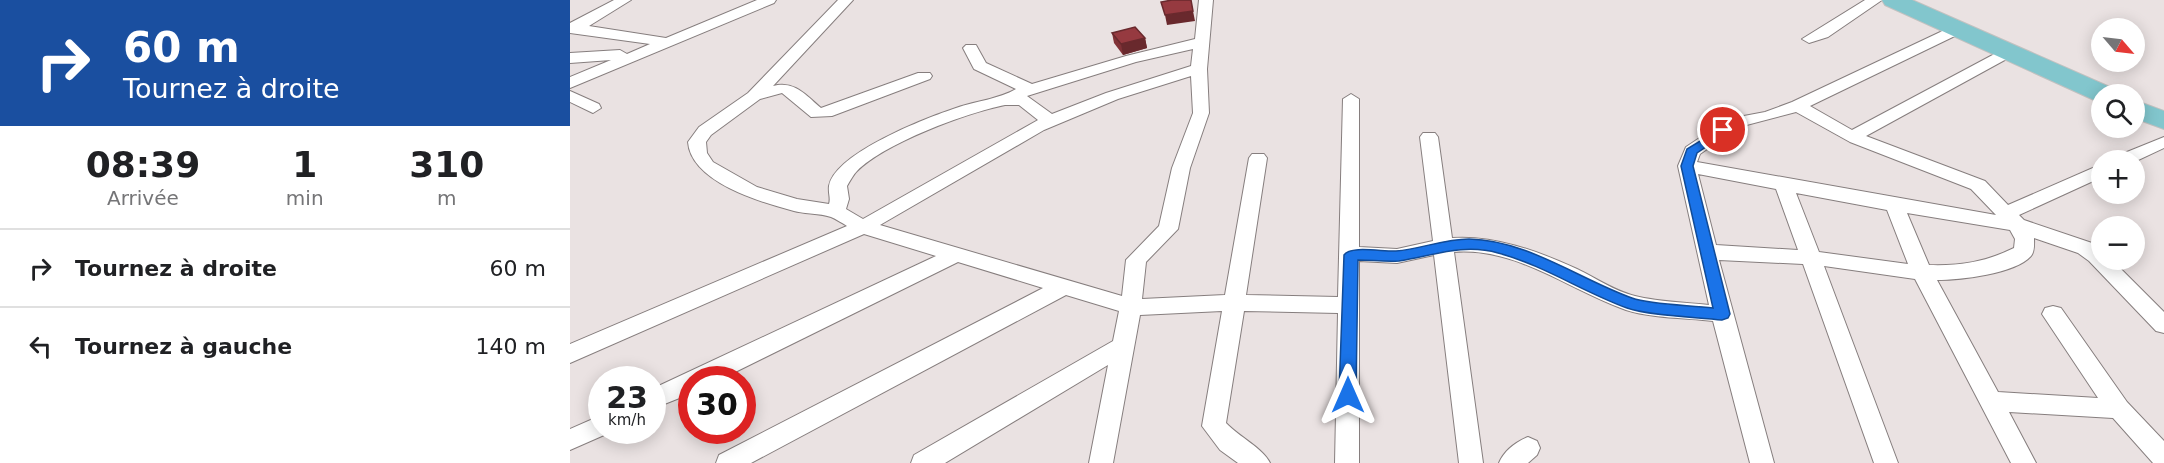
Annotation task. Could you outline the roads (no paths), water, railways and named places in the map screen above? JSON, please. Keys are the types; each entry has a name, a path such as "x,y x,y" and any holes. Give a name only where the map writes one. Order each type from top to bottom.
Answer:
{"main road":[{"path":"1893,0 2091,89"},
{"path":"2145,113 2164,121"}],"street":[{"path":"572,28 624,0"},
{"path":"570,83 769,0"},
{"path":"846,0 754,96 705,131 697,142 698,154 707,166 750,191 795,205 836,212 863,227 1131,307 1233,303 1348,305"},
{"path":"1101,463 1131,307 1136,260 1168,228 1181,168 1201,113 1199,69 1206,0"},
{"path":"1809,39 1822,34 1875,0"},
{"path":"572,28 666,42"},
{"path":"1763,463 1722,314 1687,166 1692,151 1734,123 1769,116 1798,106 1956,30"},
{"path":"836,212 840,199 838,186 852,165 868,155 961,111 1131,59 1202,42"},
{"path":"971,48 980,66 1025,85 1017,95"},
{"path":"1853,136 2007,53"},
{"path":"570,58 638,54"},
{"path":"570,354 863,227 958,170 1050,121 1112,96 1199,69"},
{"path":"754,96 782,88 791,90 817,113 826,112 924,76"},
{"path":"1017,95 1050,121"},
{"path":"570,96 593,108"},
{"path":"1347,463 1351,99"},
{"path":"1709,252 1813,258 1922,272 1988,269 2008,262 2023,252 2025,239 2012,219 1978,185 1853,136 1823,122 1798,106"},
{"path":"1429,137 1471,463"},
{"path":"2145,150 2164,142"},
{"path":"1258,158 1214,426 1229,443 1258,463"},
{"path":"1687,166 1894,205 2012,219 2085,248 2097,256 2164,325"},
{"path":"2012,219 2091,176"},
{"path":"1784,184 1813,258 1886,463"},
{"path":"1894,205 1922,272 2024,463"},
{"path":"1351,255 1397,256 1443,246 1469,244 1499,248 1569,274 1596,290 1633,304 1722,314"},
{"path":"725,366 956,255"},
{"path":"729,463 1064,287"},
{"path":"2053,314 2119,409 2164,458"},
{"path":"923,463 1123,346"},
{"path":"1992,400 2119,409"},
{"path":"570,440 588,432"}]}
